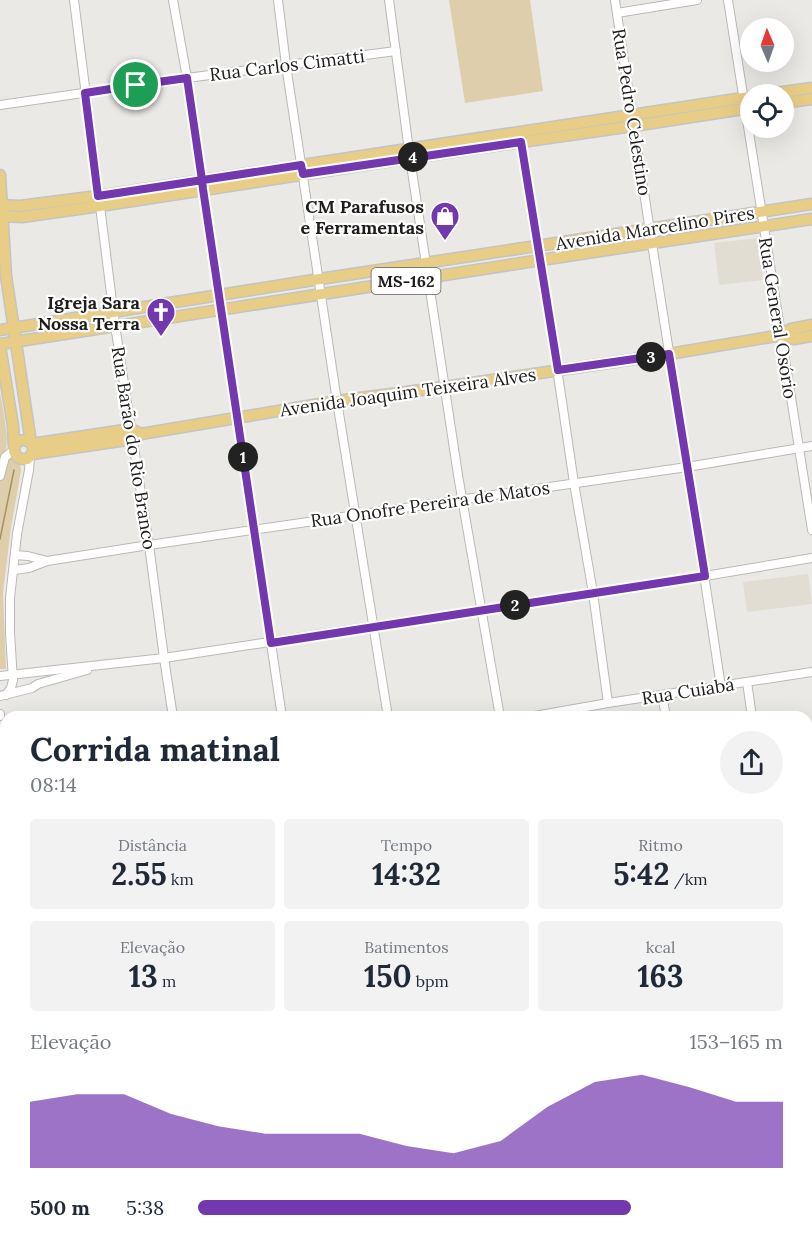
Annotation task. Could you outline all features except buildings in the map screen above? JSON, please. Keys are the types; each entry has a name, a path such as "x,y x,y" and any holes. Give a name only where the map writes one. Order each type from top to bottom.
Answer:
{"main road":[{"path":"794,90 812,88"},
{"path":"794,101 812,99"},
{"path":"1,211 22,217 99,201 740,104"},
{"path":"0,175 6,276 31,449 23,459 15,453 0,345"},
{"name":"Avenida Marcelino Pires","path":"0,330 812,204"},
{"name":"Avenida Marcelino Pires","path":"0,345 115,325 812,219"},
{"name":"Avenida Joaquim Teixeira Alves","path":"31,449 337,401 669,354 782,335 791,329 812,325"},
{"name":"Avenida Joaquim Teixeira Alves","path":"782,335 794,339 812,336"},
{"path":"14,448 21,440 28,441 31,449"}],"street":[{"name":"Rua Barão do Rio Branco","path":"74,0 129,435 149,545 172,711"},
{"path":"173,0 187,78 281,711"},
{"path":"278,0 337,401 387,711"},
{"path":"389,0 425,263 462,500 499,711"},
{"name":"Rua Pedro Celestino","path":"615,0 721,687"},
{"path":"617,13 697,0"},
{"name":"Rua General Osório","path":"728,0 743,84"},
{"name":"Rua Carlos Cimatti","path":"0,105 396,51"},
{"path":"520,137 593,593 608,703"},
{"name":"Rua General Osório","path":"751,138 763,227 812,530"},
{"name":"Rua Onofre Pereira de Matos","path":"14,570 29,568 47,561 149,545 812,446"},
{"path":"0,476 5,457 14,448"},
{"path":"3,695 9,692 13,684 10,609 15,555 31,449"},
{"name":"Rua Onofre Pereira de Matos","path":"15,555 47,561"},
{"path":"28,556 29,568"},
{"path":"0,676 164,658 271,643 812,558"},
{"path":"3,695 82,673 97,666"},
{"name":"Rua Cuiabá","path":"564,711 812,672"},
{"path":"747,682 751,711"},
{"path":"663,695 665,711"}],"shaded area":[{"path":"449,0 530,0 543,91 465,103"},
{"path":"758,238 763,280 719,285 714,243"},
{"path":"0,393 7,433 6,459 9,459 11,455 20,464 21,471 3,593 6,669 0,669"},
{"path":"808,574 812,604 747,612 743,582"}],"waterway":[{"path":"0,539 14,470"}],"place":[{"name":"CM Parafusos e Ferramentas","path":"445,242"},
{"name":"Igreja Sara Nossa Terra","path":"161,338"}],"route":[{"path":"136,85 85,93 98,196 202,180 301,165 303,174 521,142 558,370 669,354 705,576 271,643 203,189 202,180 187,78 136,85"}]}
